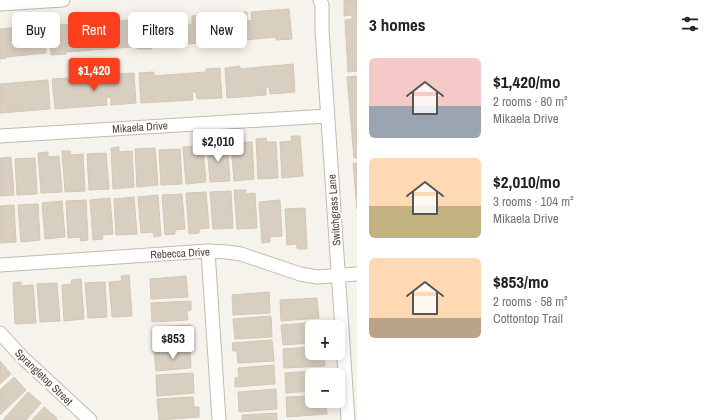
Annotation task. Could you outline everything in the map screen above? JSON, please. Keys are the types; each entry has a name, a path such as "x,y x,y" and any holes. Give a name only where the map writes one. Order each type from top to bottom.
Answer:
{"street":[{"path":"0,4 63,0"},
{"name":"Switchgrass Lane","path":"320,0 322,5 327,116 348,420"},
{"name":"Mikaela Drive","path":"0,136 327,116"},
{"path":"208,251 219,420"},
{"name":"Rebecca Drive","path":"0,265 208,251 241,254 300,274 316,276 357,274"},
{"name":"Sprangletop Street","path":"0,332 22,357 90,420"}],"building":[{"path":"344,0 357,0 357,71 348,72 345,20 352,19 352,15 344,16"},
{"path":"289,9 292,39 276,40 276,37 247,40 247,21 252,20 251,12"},
{"path":"192,16 196,16 196,43 188,44 188,25 192,25"},
{"path":"128,20 128,47 120,48 120,21"},
{"path":"68,24 68,48 119,48 66,52 66,54 51,55 51,48 60,48 60,25"},
{"path":"12,28 12,48 46,48 46,53 6,57 0,59 0,29"},
{"path":"137,48 152,48 152,49"},
{"path":"293,64 295,92 270,94 269,87 266,87 266,95 227,98 225,68 240,66 240,69"},
{"path":"220,68 222,98 197,99 196,92 192,92 193,100 141,103 139,73 154,72 154,76 206,72 206,69"},
{"path":"134,73 136,103 111,105 111,97 106,98 107,105 55,109 52,79 68,78 68,81 119,77 119,74"},
{"path":"357,76 357,158 354,158 347,77"},
{"path":"48,80 50,109 0,113 0,84"},
{"path":"291,136 300,136 303,176 282,178 280,142 292,141"},
{"path":"266,138 267,142 276,142 278,178 258,179 256,139"},
{"path":"252,142 254,179 234,181 231,143"},
{"path":"227,144 230,181 210,182 207,145"},
{"path":"203,146 206,182 186,184 183,147"},
{"path":"119,147 119,152 132,151 134,187 113,189 111,148"},
{"path":"155,148 158,185 137,187 135,149"},
{"path":"180,149 182,184 161,185 159,150"},
{"path":"62,151 70,151 71,155 83,154 85,191 65,192"},
{"path":"48,152 48,157 59,156 62,192 41,193 38,153"},
{"path":"106,153 109,189 89,190 87,154"},
{"path":"11,157 14,195 0,196 0,158"},
{"path":"35,158 37,194 17,195 15,159"},
{"path":"353,163 357,163 357,209"},
{"path":"234,190 246,190 246,194 255,193 257,228 237,229"},
{"path":"231,191 233,228 213,229 210,192"},
{"path":"206,192 209,228 199,229 199,233 189,234 186,193"},
{"path":"182,194 185,229 175,230 175,234 165,235 162,195"},
{"path":"158,195 161,236 154,237 153,232 141,233 138,197"},
{"path":"134,197 137,234 116,235 114,199"},
{"path":"110,198 113,234 102,235 103,239 93,240 90,200"},
{"path":"86,200 88,240 81,241 80,237 68,238 66,201"},
{"path":"280,200 282,236 270,237 270,242 262,243 259,202"},
{"path":"62,201 65,237 45,239 42,203"},
{"path":"38,204 40,240 21,242 18,205"},
{"path":"14,205 16,242 0,243 0,206"},
{"path":"305,208 307,249 297,249 297,244 287,245 285,209"},
{"path":"129,275 132,316 112,317 109,282 122,281 121,276"},
{"path":"186,276 188,297 151,299 150,279"},
{"path":"81,279 84,319 64,321 62,285 72,284 71,280"},
{"path":"21,282 21,286 33,285 36,323 15,324 13,283"},
{"path":"105,282 107,317 88,318 85,283"},
{"path":"57,283 60,321 40,322 37,284"},
{"path":"269,292 270,313 233,315 232,295"},
{"path":"317,298 319,318 281,321 280,300"},
{"path":"191,301 191,310 187,311 188,320 152,322 151,303"},
{"path":"271,316 272,337 235,339 233,319"},
{"path":"305,323 305,343 283,345 281,325"},
{"path":"191,325 193,345 154,347 153,327"},
{"path":"272,340 274,361 238,363 237,351 233,351 232,343"},
{"path":"305,347 305,360 324,360 325,366 284,368 283,349"},
{"path":"190,349 191,368 156,371 154,351"},
{"path":"0,361 11,374 0,384"},
{"path":"274,365 275,384 235,387 235,378 239,377 238,368"},
{"path":"305,372 305,392 286,393 285,373"},
{"path":"193,373 194,393 157,396 156,375"},
{"path":"14,377 26,390 0,415 0,390"},
{"path":"276,389 277,409 239,412 238,392"},
{"path":"28,392 41,403 26,420 3,420"},
{"path":"305,396 305,408 326,408 327,414 287,417 286,397"},
{"path":"193,397 194,407 199,407 199,417 159,420 157,399"},
{"path":"44,407 57,418 56,420 32,420"},
{"path":"277,413 277,420 242,420 242,415"}]}
